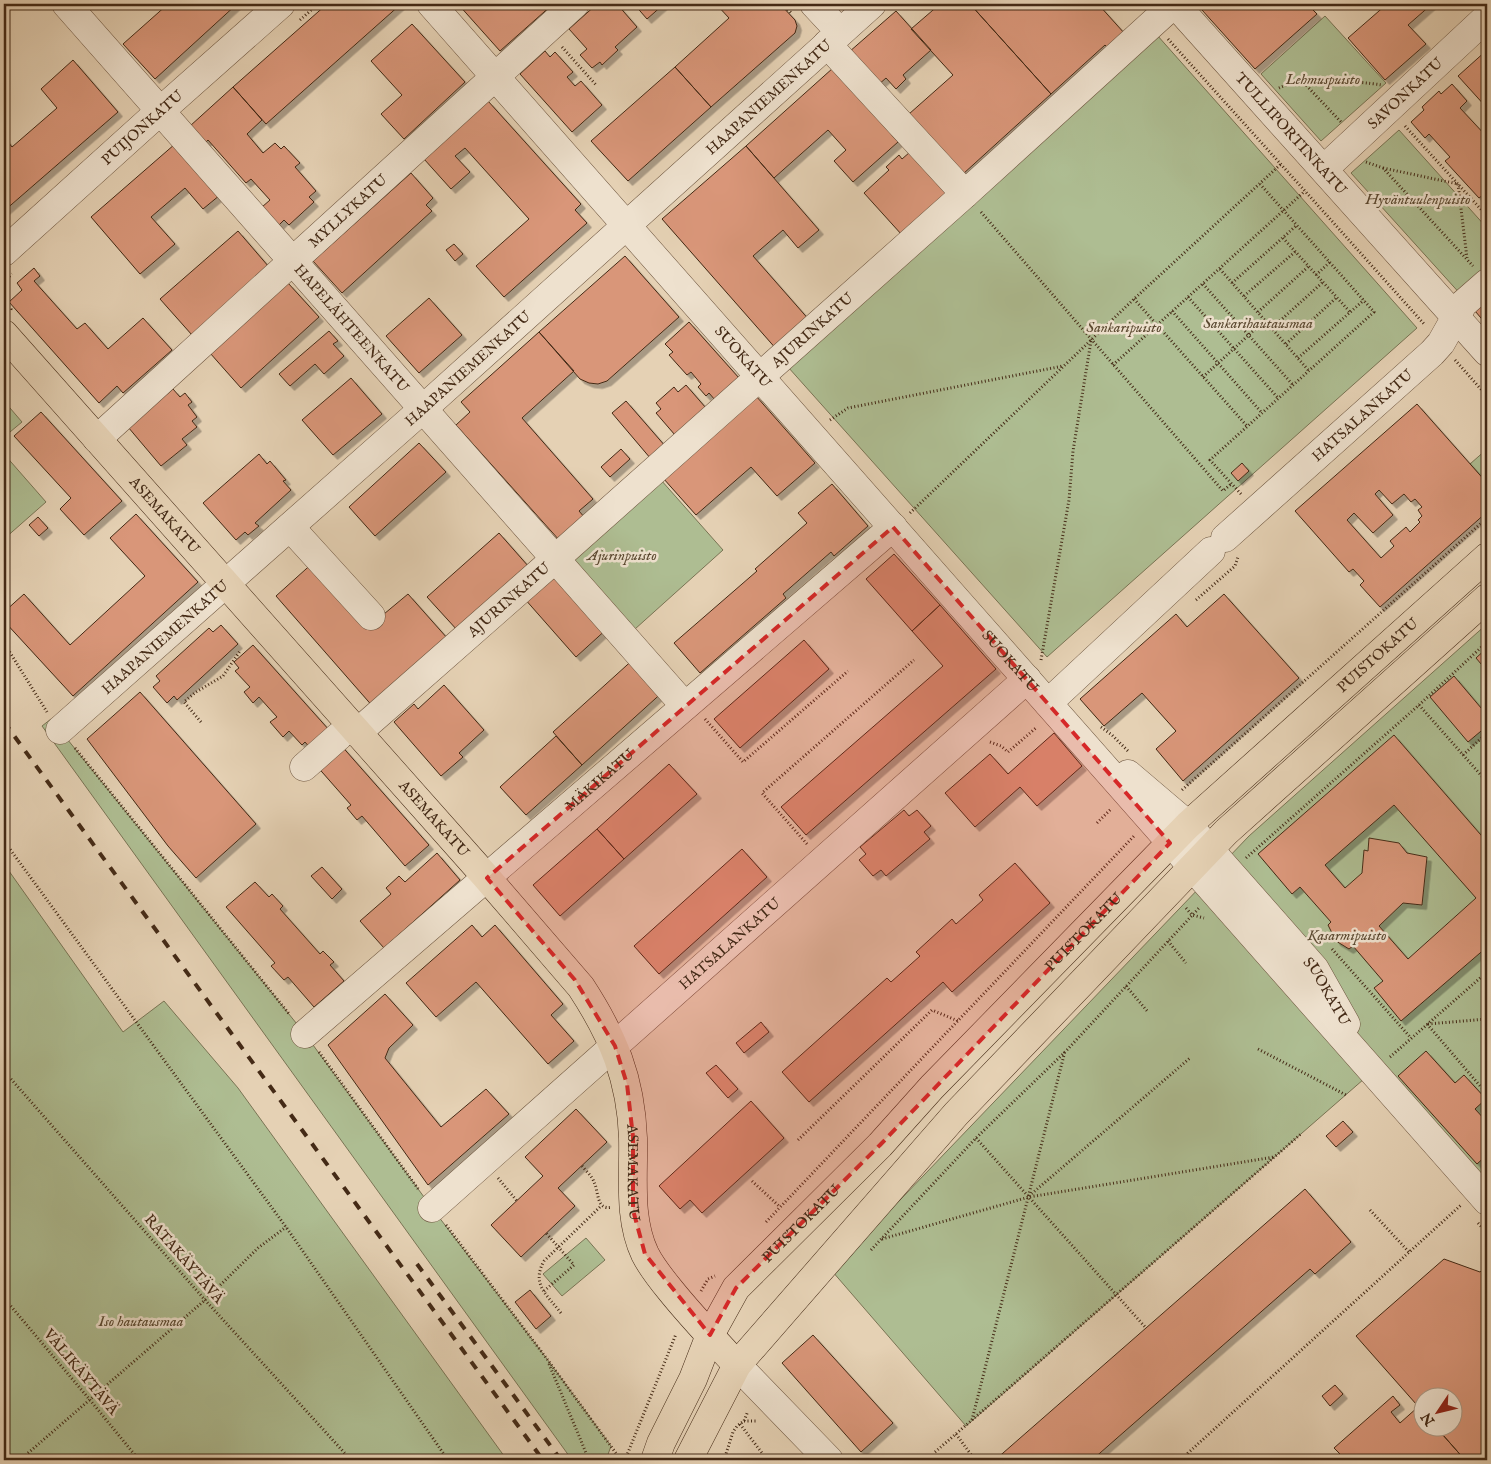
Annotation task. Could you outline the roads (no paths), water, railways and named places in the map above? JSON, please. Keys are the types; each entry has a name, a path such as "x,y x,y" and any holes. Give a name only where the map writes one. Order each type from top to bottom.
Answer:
{"main road":[{"name":"ASEMAKATU","path":"8,322 96,439 226,584 348,734 487,878 581,986 614,1046 627,1084 633,1137 633,1210 645,1254 658,1275 688,1312 737,1365"},
{"name":"PUISTOKATU","path":"655,1460 661,1443 693,1379 710,1335 736,1288 880,1145 932,1087 1179,834 1487,557"},
{"name":"PUISTOKATU","path":"688,1460 737,1365 956,1114 1226,832 1487,598"}],"street":[{"name":"HAPELÄHTEENKATU","path":"66,4 677,697"},
{"name":"PUIJONKATU","path":"4,252 160,110 281,4"},
{"name":"SUOKATU","path":"431,4 760,376 901,521 1034,671 1047,714 1157,812 1223,883 1315,969 1373,1071 1474,1203"},
{"name":"MYLLYKATU","path":"96,439 575,4"},
{"path":"814,4 833,38 972,202"},
{"name":"HAAPANIEMENKATU","path":"56,724 226,584 872,4"},
{"name":"AJURINKATU","path":"304,767 348,734 556,559 760,376 972,202 1153,23 1175,4"},
{"name":"TULLIPORTINKATU","path":"1175,4 1487,352"},
{"name":"SAVONKATU","path":"1324,169 1487,17"},
{"name":"HATSALANKATU","path":"1047,714 1218,544 1256,512 1441,343 1480,274"},
{"name":"MÄKIKATU","path":"305,1034 901,521"},
{"path":"290,527 371,616"},
{"name":"HATSALANKATU","path":"432,1208 1034,671"},
{"path":"737,1365 829,1460"}],"railway":[{"path":"4,722 543,1460"},
{"path":"417,1264 561,1460"}],"park label":[{"name":"Lehmuspuisto","path":"1323,79"},
{"name":"Hyväntuulenpuisto","path":"1418,199"},
{"name":"Sankarihautausmaa","path":"1258,323"},
{"name":"Sankaripuisto","path":"1124,327"},
{"name":"Ajurinpuisto","path":"622,555"},
{"name":"Kasarmipuisto","path":"1347,935"},
{"name":"Iso hautausmaa","path":"141,1321"}]}
